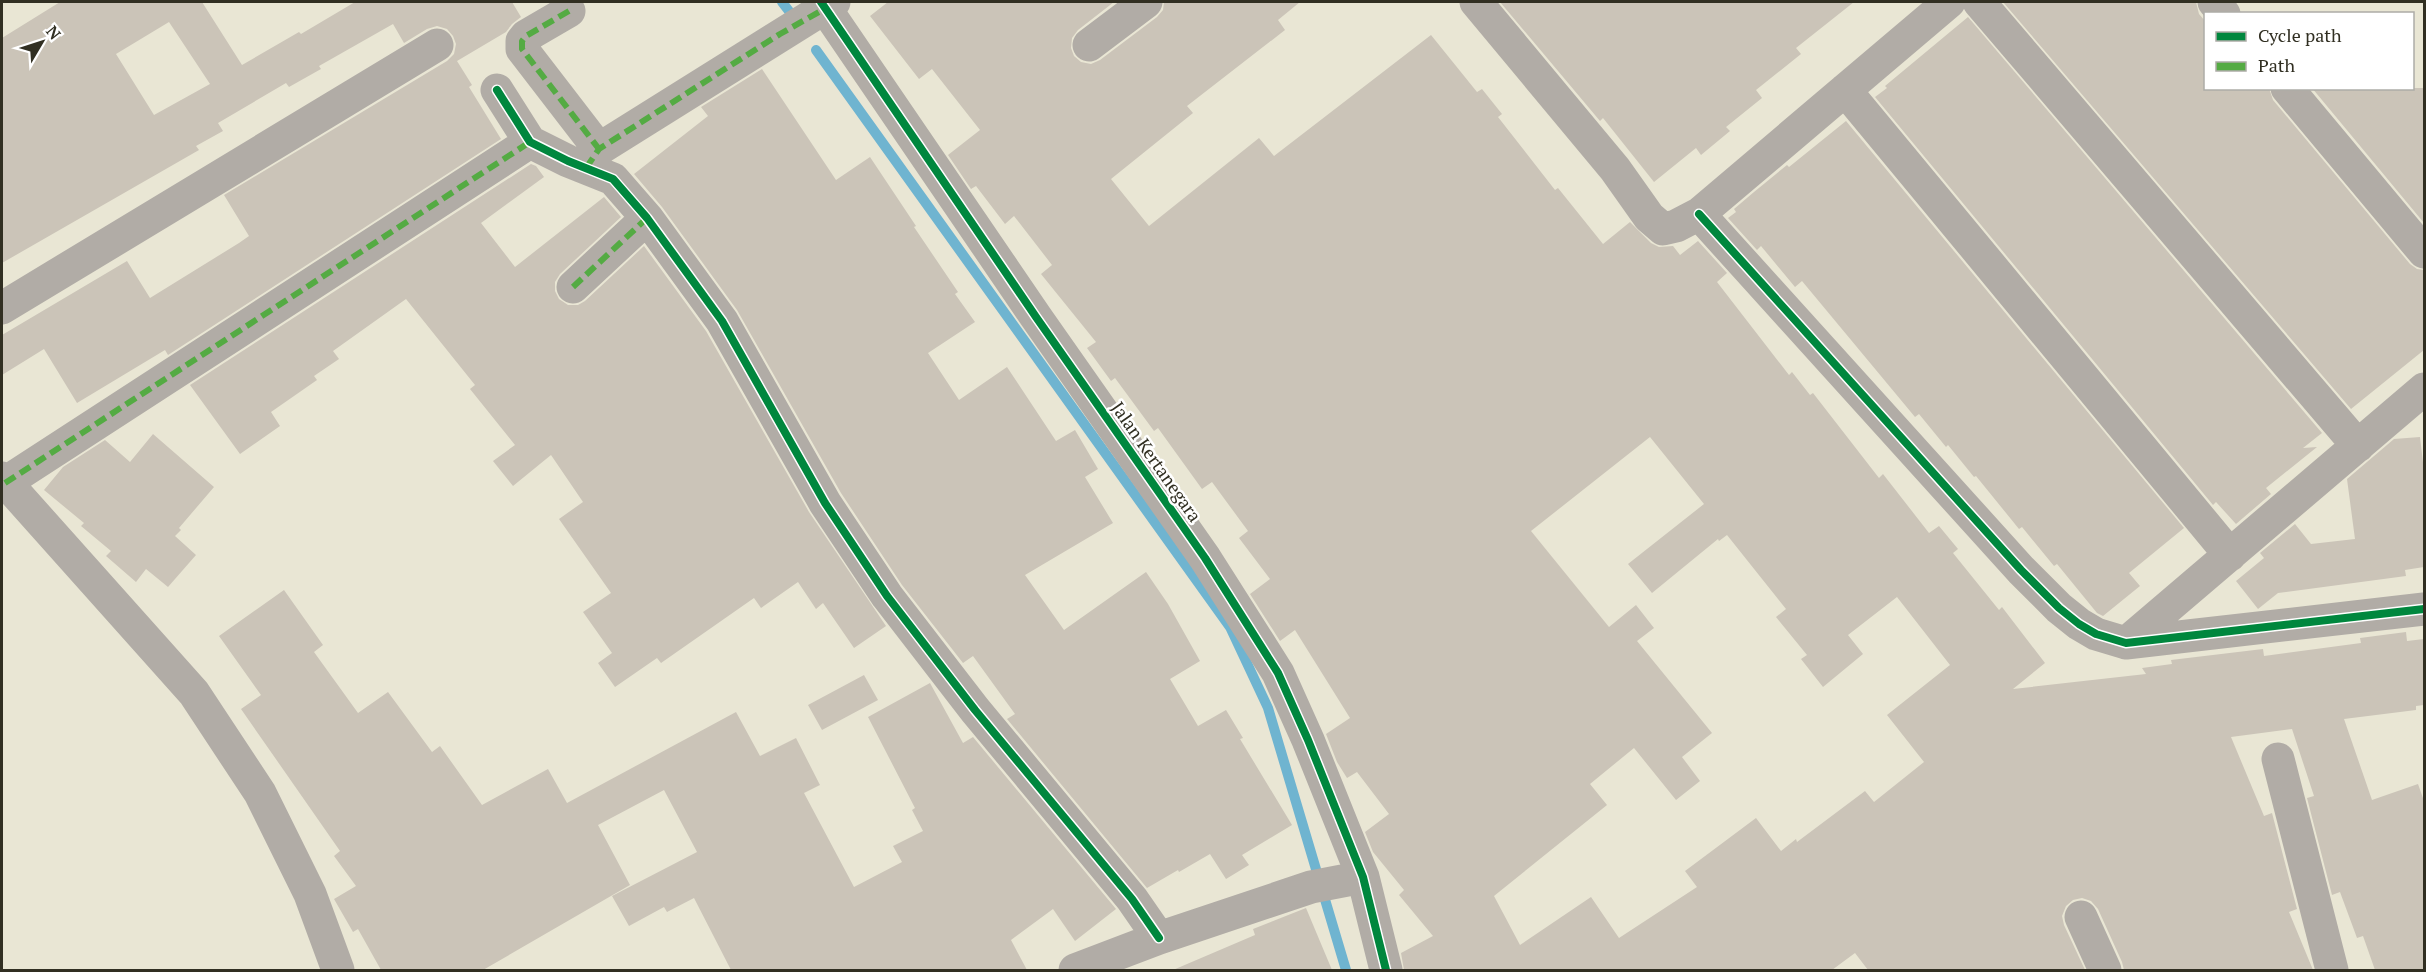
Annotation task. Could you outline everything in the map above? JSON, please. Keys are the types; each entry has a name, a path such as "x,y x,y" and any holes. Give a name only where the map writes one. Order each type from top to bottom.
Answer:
{"street":[{"path":"1089,45 1146,2"},
{"path":"1476,2 1615,169 1649,218 1663,229 1676,226 1699,214 1949,2"},
{"path":"1979,2 2358,446"},
{"path":"497,90 531,142 592,158 827,4"},
{"name":"Jalan Kertanegara","path":"827,4 1036,317 1205,558 1278,673 1304,731 1386,970"},
{"path":"569,11 526,36 522,41 522,49 592,158 647,218 722,321 825,503 887,596 975,710 1132,898 1160,938"},
{"path":"2,308 437,45"},
{"path":"1845,90 2230,555"},
{"path":"2289,90 2424,252"},
{"path":"338,970 310,894 260,793 194,693 3,481 531,142"},
{"path":"1699,214 2021,570 2059,608 2096,634 2126,643 2424,609"},
{"path":"573,287 647,218"},
{"path":"2126,643 2358,446 2419,398"},
{"path":"2278,759 2332,970"},
{"path":"1075,970 1160,938 1311,887 1354,878"},
{"path":"2081,917 2105,970"}],"building":[{"path":"60,2 202,2 242,65 355,2 512,2 521,17 506,32 457,61 472,85 469,87 501,139 168,355 165,350 77,403 44,349 2,375 2,335 127,261 150,298 239,243 249,236 224,195 447,61 454,54 456,44 447,29 437,26 427,29 404,43 393,24 319,66 321,69 289,87 286,83 218,123 223,131 196,146 199,150 2,263 2,38","holes":["169,22 210,84 154,115 116,54"]},
{"path":"888,2 1114,2 1078,30 1072,38 1071,48 1074,56 1081,62 1091,64 1100,60 1157,17 1163,10 1164,2 1300,2 1278,20 1285,30 1187,106 1193,113 1111,179 1149,226 1259,138 1274,156 1431,35 1477,92 1482,89 1502,114 1498,117 1555,190 1558,188 1603,244 1630,222 1651,243 1659,247 1673,246 1680,255 1698,241 1727,273 1717,282 1789,375 1792,372 1810,395 1813,393 1879,478 1883,474 1929,533 1939,526 1958,549 1953,553 1999,610 2002,607 2045,663 2013,689 2146,674 2142,668 2172,664 2171,660 2263,649 2264,656 2361,643 2360,638 2406,632 2407,641 2424,639 2424,705 2416,706 2416,710 2344,719 2372,800 2418,784 2424,801 2424,970 2375,970 2363,936 2357,938 2340,892 2332,895 2307,798 2314,796 2292,729 2231,737 2264,816 2272,813 2297,909 2289,912 2313,970 2124,970 2098,909 2091,901 2082,898 2073,900 2066,906 2062,916 2085,970 1868,970 1855,953 1832,970 1404,970 1401,953 1433,936 1399,895 1404,890 1373,852 1365,832 1389,814 1357,772 1347,778 1337,762 1326,734 1350,718 1295,630 1280,641 1250,594 1270,579 1239,538 1248,531 1212,482 1202,489 1158,428 1154,431 1115,378 1111,381 1087,348 1096,342 1041,274 1052,265 1014,216 1005,224 976,186 971,189 948,155 980,130 932,69 919,79 870,16","holes":["1650,437 1704,504 1628,564 1652,593 1718,539 1719,541 1727,535 1786,609 1776,617 1807,655 1801,659 1823,687 1863,654 1848,635 1897,597 1950,665 1887,715 1924,762 1874,802 1865,791 1797,842 1796,839 1781,851 1756,818 1685,871 1697,887 1619,938 1591,897 1520,945 1494,896 1607,805 1590,784 1634,748 1676,800 1700,781 1682,757 1712,733 1637,641 1654,628 1636,605 1609,627 1531,531"]},
{"path":"1500,2 1854,2 1796,48 1801,54 1756,90 1762,98 1726,127 1730,131 1701,155 1696,148 1654,182 1603,118 1600,121"},
{"path":"2003,2 2196,2 2199,14 2204,20 2204,90 2270,90 2273,100 2410,264 2417,269 2424,270 2424,350 2351,409"},
{"path":"1968,17 2322,433 2303,448 2317,447 2266,488 2271,494 2236,524 2216,502 2213,505 1875,97 1887,88 1885,86"},
{"path":"762,69 836,180 870,157 958,292 955,294 975,322 928,353 959,400 1007,367 1056,441 1075,430 1098,469 1085,477 1113,523 1025,575 1064,630 1146,572 1168,604 1200,661 1170,679 1198,726 1226,710 1243,738 1240,739 1292,825 1242,855 1249,865 1226,879 1210,854 1147,888 1007,719 1015,714 973,656 963,663 902,585 841,493 737,310 662,207 634,174 708,116 701,107"},
{"path":"2414,88 2424,88 2424,223 2314,90 2414,90"},
{"path":"1846,121 2184,528 2129,573 2140,586 2103,616 2097,613 2057,564 2054,566 2022,527 2019,529 1976,476 1974,477 1948,445 1946,447 1919,414 1915,417 1802,281 1795,287 1761,246 1757,250 1728,218 1736,212 1734,209 1754,192"},
{"path":"531,164 536,166 544,177 481,223 515,267 604,197 621,217 560,274 555,282 555,291 559,299 568,305 578,305 585,301 644,246 706,331 809,512 886,626 854,648 823,603 816,609 798,582 761,608 754,598 661,663 657,658 615,687 598,663 612,653 583,612 611,593 559,519 583,502 551,455 513,486 493,461 515,445 470,389 475,385 406,299 333,351 339,359 314,376 317,380 271,412 280,426 240,454 190,385"},
{"path":"153,434 214,487 179,528 181,530 175,536 196,555 168,587 146,569 136,582 106,556 111,551 81,526 84,523 44,490 63,467 105,440 130,462"},
{"path":"2420,437 2424,471 2424,567 2405,570 2406,576 2278,593 2258,609 2236,581 2264,558 2260,553 2295,524 2311,544 2355,539 2347,479 2394,439"},
{"path":"284,590 323,645 314,652 358,713 388,692 432,752 440,746 482,805 548,769 567,803 736,712 760,756 796,738 820,785 804,793 854,887 902,862 893,846 923,831 912,810 915,808 868,717 930,683 963,743 973,737 1116,909 1075,941 1053,909 1011,940 1027,970 731,970 694,898 667,912 664,907 629,926 612,896 697,852 664,790 598,825 630,885 483,970 381,970 358,929 353,932 334,899 356,886 334,856 340,851 241,709 261,695 219,636"},
{"path":"864,675 878,700 822,730 808,705"},
{"path":"1306,908 1332,970 1173,970 1255,935 1253,929"}],"waterway":[{"path":"782,2 792,15"},
{"path":"816,50 1230,627 1268,708 1346,970"}],"marked path":[{"path":"586,168 599,149 780,34 826,8"},
{"path":"569,11 526,36 522,41 522,49 599,149"},
{"path":"5,483 530,142"},
{"path":"573,287 647,218"}],"cycle path":[{"path":"821,2 1036,317 1205,558 1278,673 1308,740 1363,877 1386,970"},
{"path":"497,90 530,142 568,161 613,179 647,218 722,321 825,503 887,596 975,710 1132,899 1159,938"},
{"path":"1699,214 2021,570 2059,608 2096,634 2126,643 2424,609"}]}
